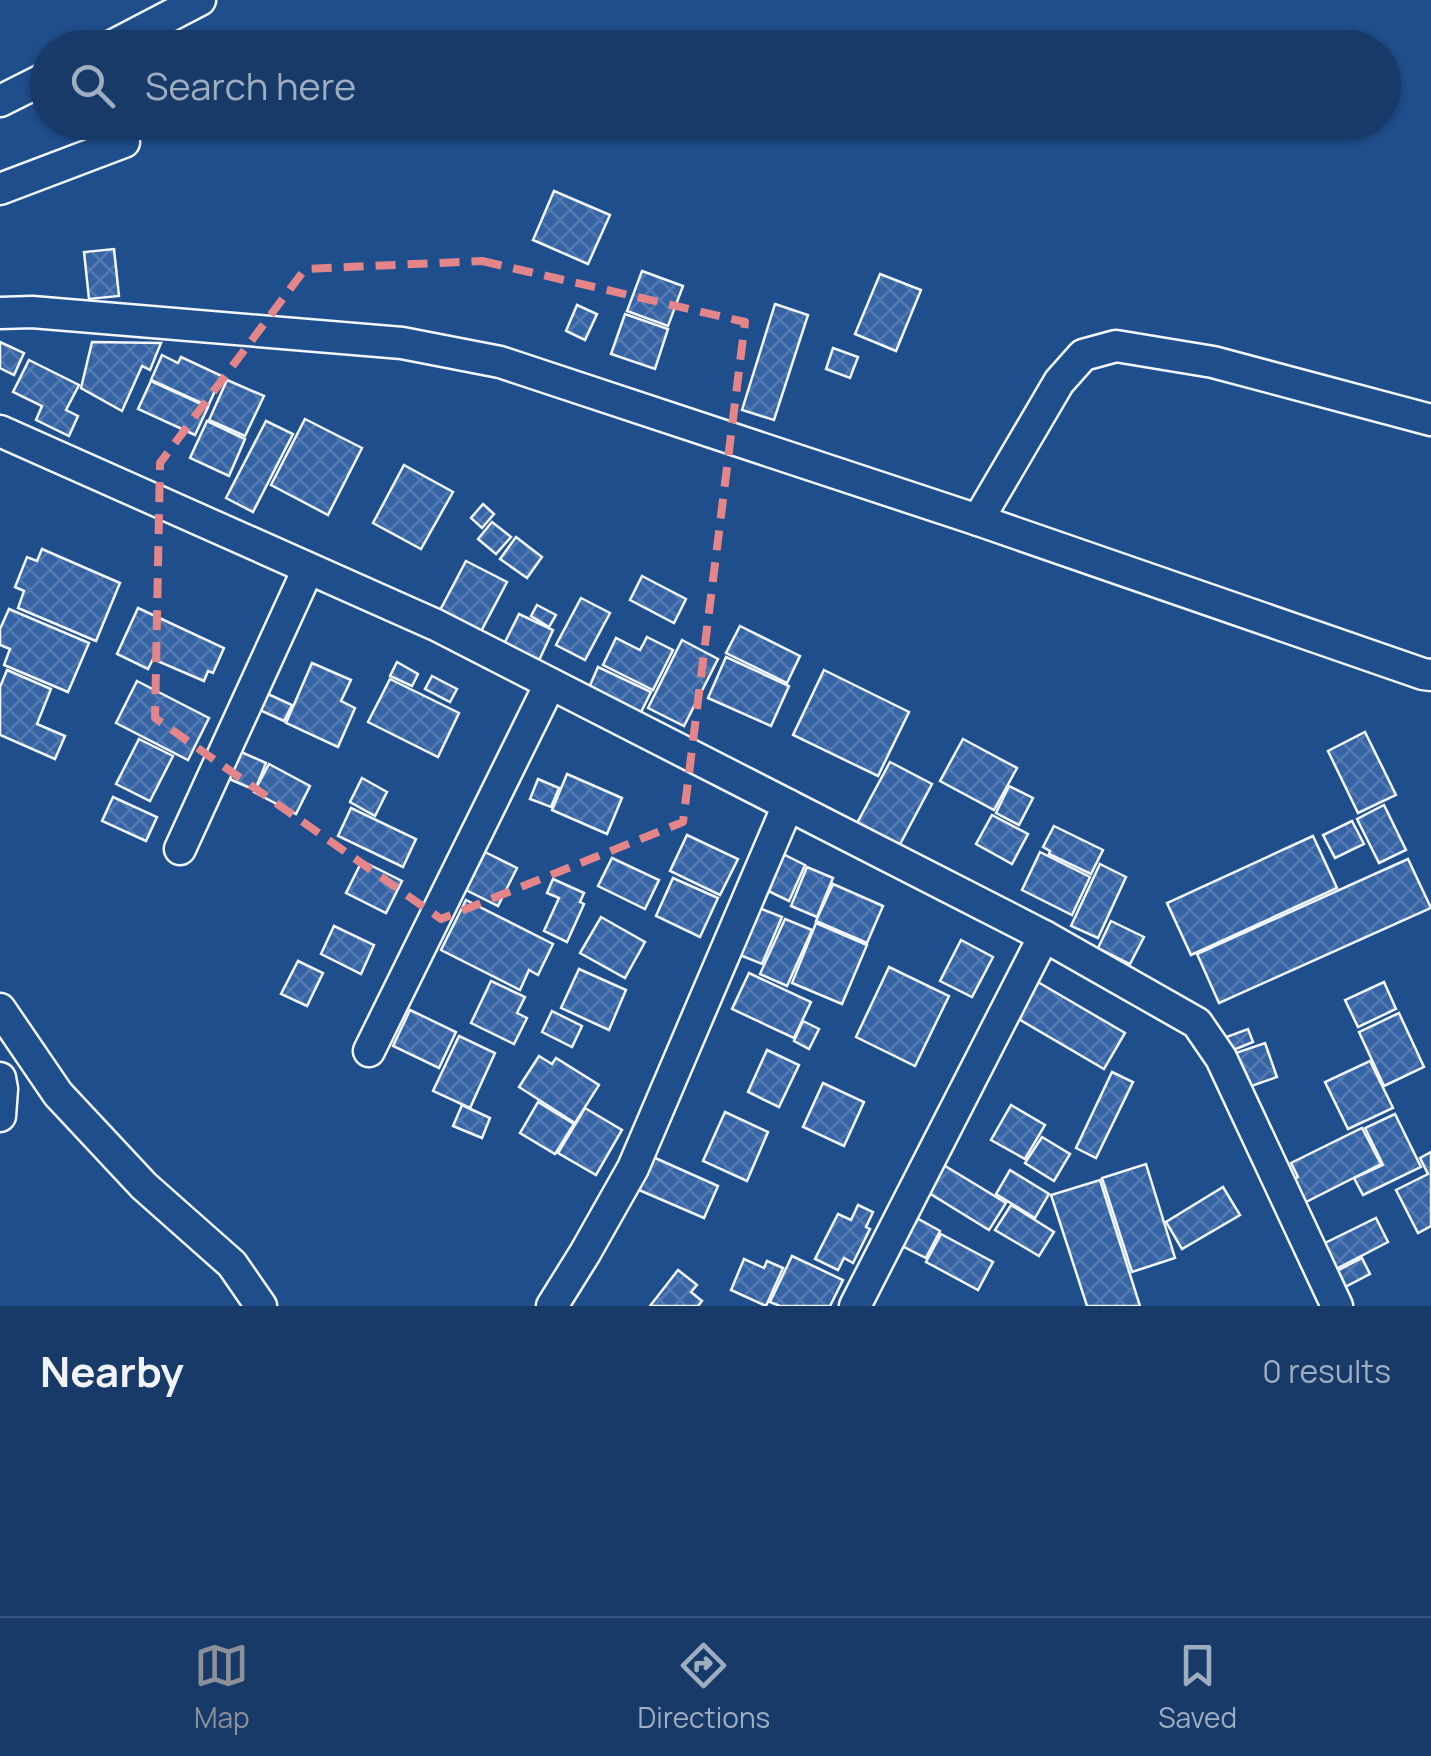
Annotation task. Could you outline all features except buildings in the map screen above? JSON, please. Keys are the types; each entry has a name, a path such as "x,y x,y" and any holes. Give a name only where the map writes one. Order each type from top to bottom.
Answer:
{"street":[{"path":"142,30 200,0"},
{"path":"0,101 30,86"},
{"path":"0,189 124,142"},
{"path":"0,313 32,312 402,343 500,362 1431,675"},
{"path":"978,520 1058,382 1082,355 1116,346 1213,362 1431,420"},
{"path":"0,430 436,625 1044,936 1197,1024 1221,1058 1338,1306"},
{"path":"180,848 308,569"},
{"path":"369,1051 550,684"},
{"path":"552,1306 633,1168 788,805"},
{"path":"855,1306 1044,936"},
{"path":"0,1009 58,1094 144,1186 232,1264 261,1306"},
{"path":"0,1078 0,1116"}],"highlighted area":[{"path":"482,261 745,322 683,822 441,919 155,718 160,463 305,269"}]}
